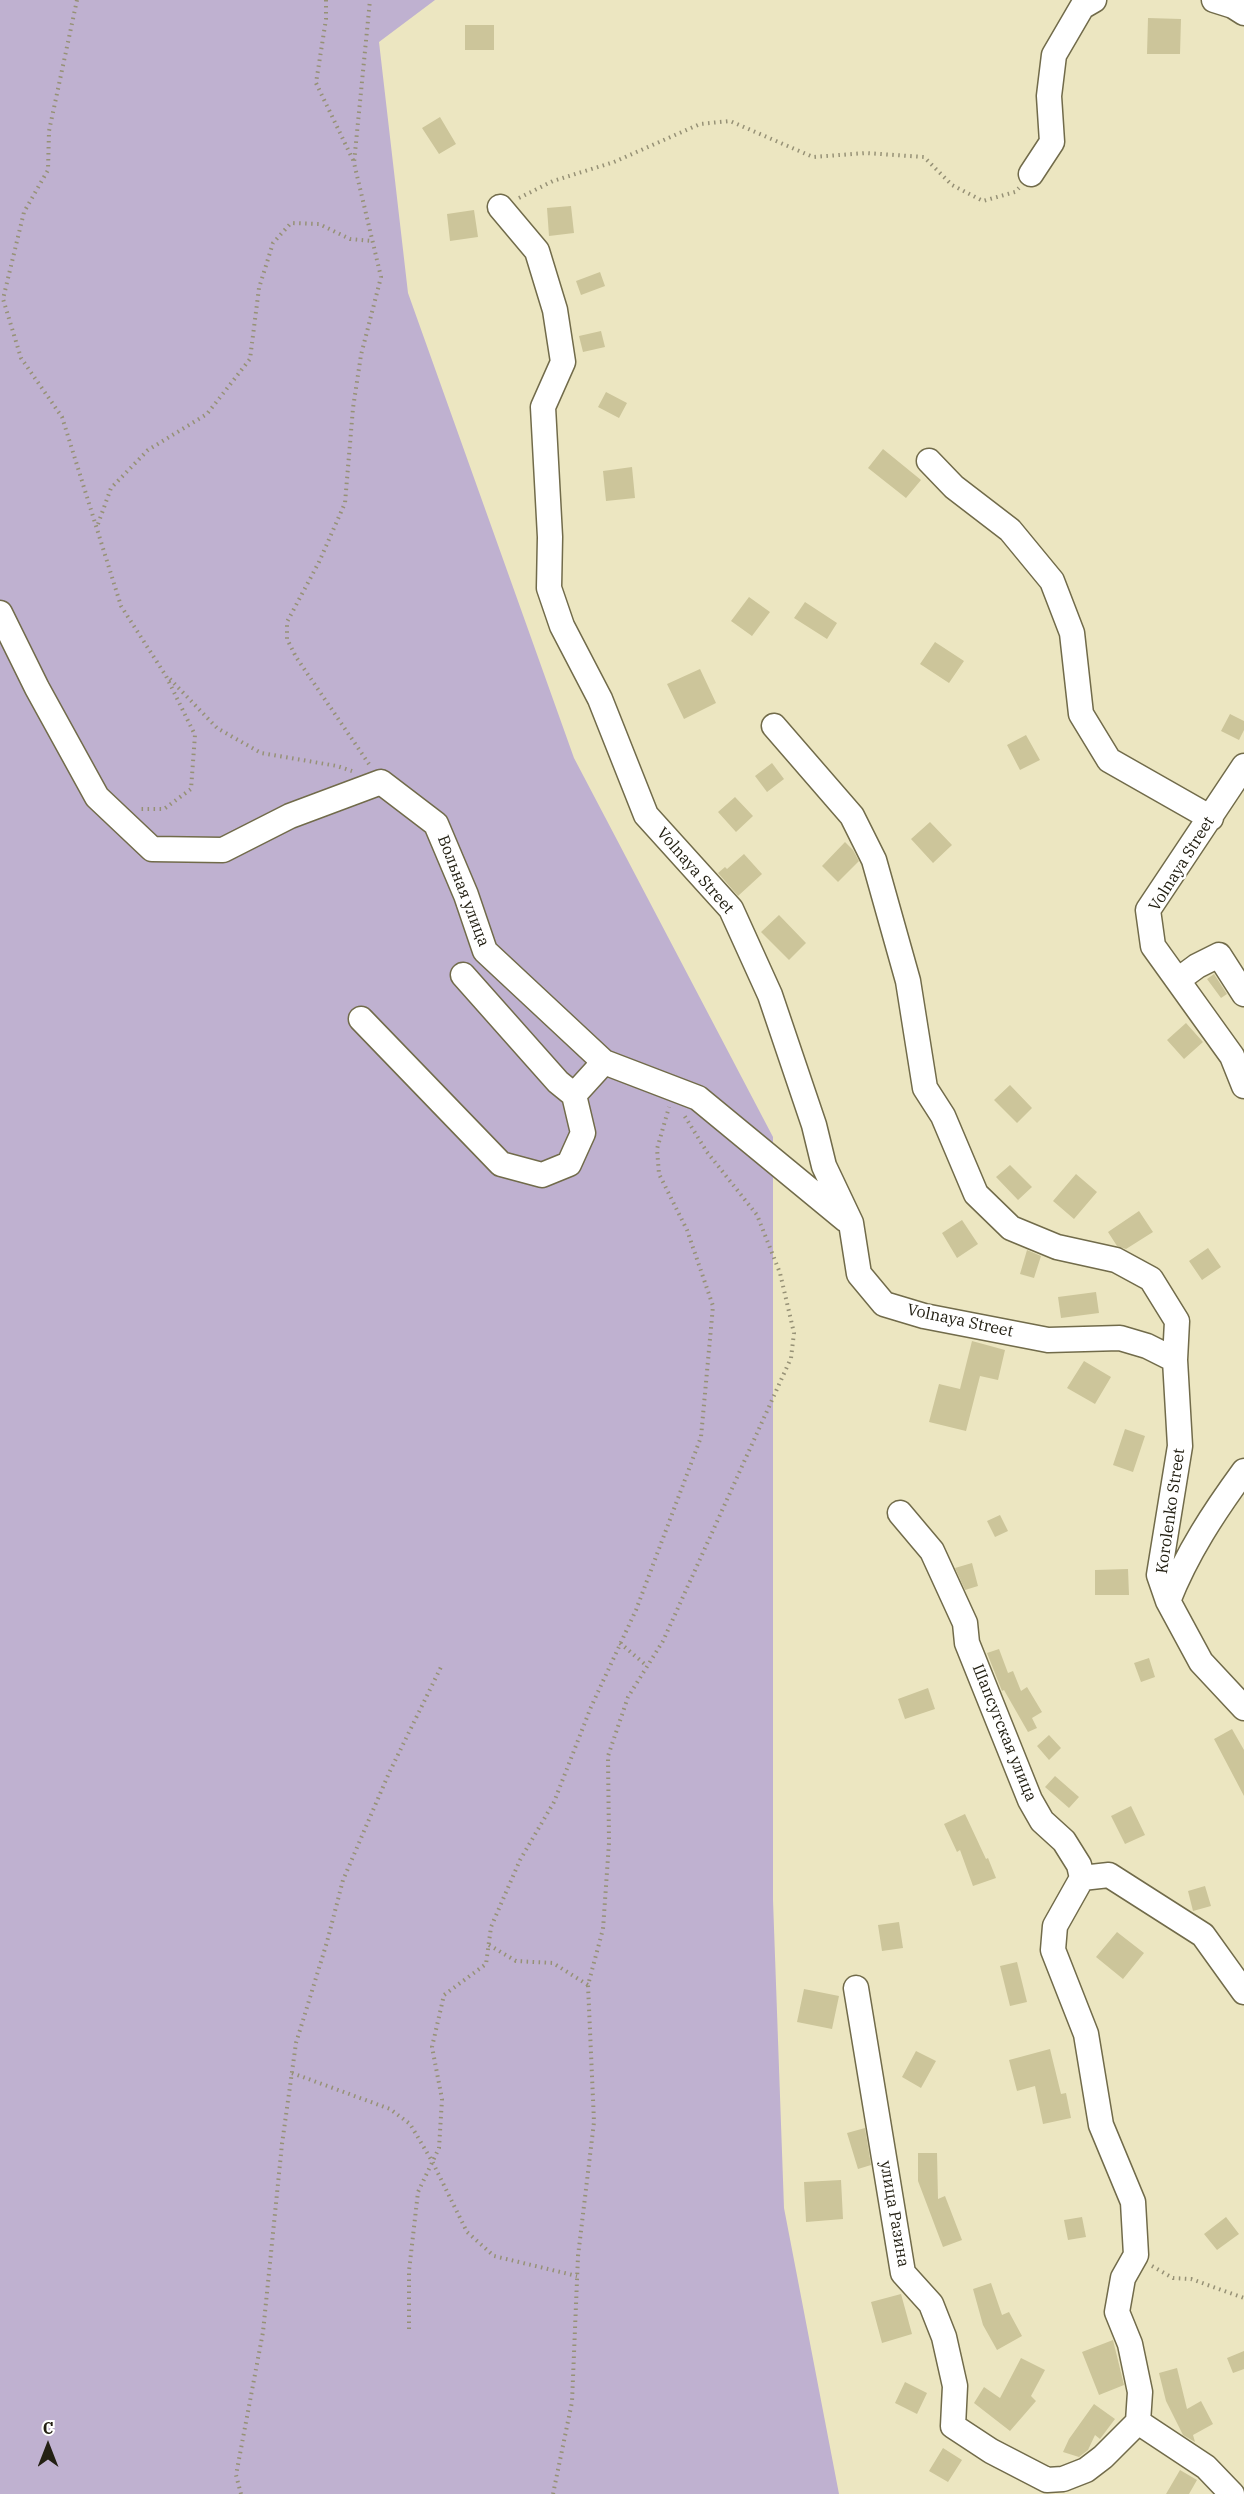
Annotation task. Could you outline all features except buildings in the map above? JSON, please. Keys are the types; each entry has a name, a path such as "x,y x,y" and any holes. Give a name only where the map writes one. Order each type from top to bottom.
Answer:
{"street":[{"path":"1032,174 1052,142 1049,96 1054,55 1083,7 1094,0"},
{"path":"1214,0 1233,6 1244,13"},
{"name":"Volnaya Street","path":"500,207 537,251 555,310 563,362 543,407 550,537 549,588 559,617 600,699 646,814 731,909 770,995 814,1125 824,1166 851,1223 859,1274 884,1304 924,1316 1048,1340 1119,1338 1147,1346 1175,1360"},
{"path":"929,461 954,487 1010,530 1052,581 1071,633 1081,714 1109,760 1210,818"},
{"path":"0,613 37,688 97,797 152,849 223,850 290,816 381,782"},
{"path":"774,726 852,816 874,860 908,981 925,1088 943,1116 976,1194 1011,1228 1057,1247 1116,1260 1151,1279 1177,1321 1175,1360"},
{"name":"Volnaya Street","path":"1244,766 1148,910 1153,946 1232,1056 1244,1086"},
{"name":"Вольная улица","path":"381,782 436,824 466,895 484,951 604,1062 698,1098 851,1223"},
{"path":"1178,980 1197,966 1219,956 1244,994"},
{"path":"361,1019 501,1164 542,1175 569,1164 583,1133 574,1095 558,1082 463,975"},
{"path":"574,1095 604,1062"},
{"name":"Korolenko Street","path":"1175,1360 1180,1446 1159,1575 1168,1601 1201,1662 1244,1708"},
{"path":"1168,1601 1179,1573 1212,1515 1244,1471"},
{"name":"Шапсугская улица","path":"900,1513 932,1551 951,1598 965,1623 968,1643 1030,1800 1042,1821 1064,1841 1079,1865 1082,1878"},
{"path":"1232,2494 1206,2467 1138,2422 1140,2392 1130,2344 1117,2312 1123,2278 1136,2255 1133,2202 1101,2125 1086,2034 1053,1950 1055,1926 1082,1878 1109,1875 1203,1935 1244,1992"},
{"name":"улица Разина","path":"856,1988 903,2274 931,2304 944,2337 955,2386 953,2426 992,2451 1047,2480 1069,2485 1103,2457 1138,2422"}],"path":[{"path":"77,0 49,131 48,170 24,212 3,299 21,358 62,417 122,606 166,676 195,735 191,789 164,809 109,808"},
{"path":"326,0 326,19 316,83 354,163 381,277 361,355 353,408 345,503 320,562 286,622 287,639 296,657 381,782"},
{"path":"354,163 370,0"},
{"path":"500,207 553,181 614,162 700,124 730,121 813,157 866,153 924,157 952,185 983,201 1015,192 1032,174"},
{"path":"98,525 111,488 147,450 207,414 250,359 259,288 273,243 291,223 320,224 350,239 373,241"},
{"path":"166,676 217,728 261,753 337,766 381,782"},
{"path":"409,2329 409,2271 418,2192 439,2148 442,2099 432,2047 444,1995 486,1964 491,1927 520,1860 554,1802 591,1707 640,1599 701,1437 713,1306 687,1230 659,1174 657,1149 671,1103 685,1116 707,1152 757,1215 780,1274 794,1333 791,1358 663,1641 628,1697 608,1756 609,1843 603,1929 588,1985 594,2122 577,2276 572,2402 553,2494"},
{"path":"620,1643 647,1666"},
{"path":"241,2494 236,2475 263,2332 296,2043 327,1942 343,1880 389,1773 441,1667"},
{"path":"489,1945 516,1961 553,1963 588,1985"},
{"path":"292,2073 390,2109 410,2124 432,2161 467,2232 494,2256 577,2276"},
{"path":"1136,2255 1173,2278 1191,2279 1244,2298"}],"shaded area":[{"path":"0,0 435,0 379,42 408,293 574,758 773,1137 773,1900 784,2208 839,2494 0,2494"}]}
